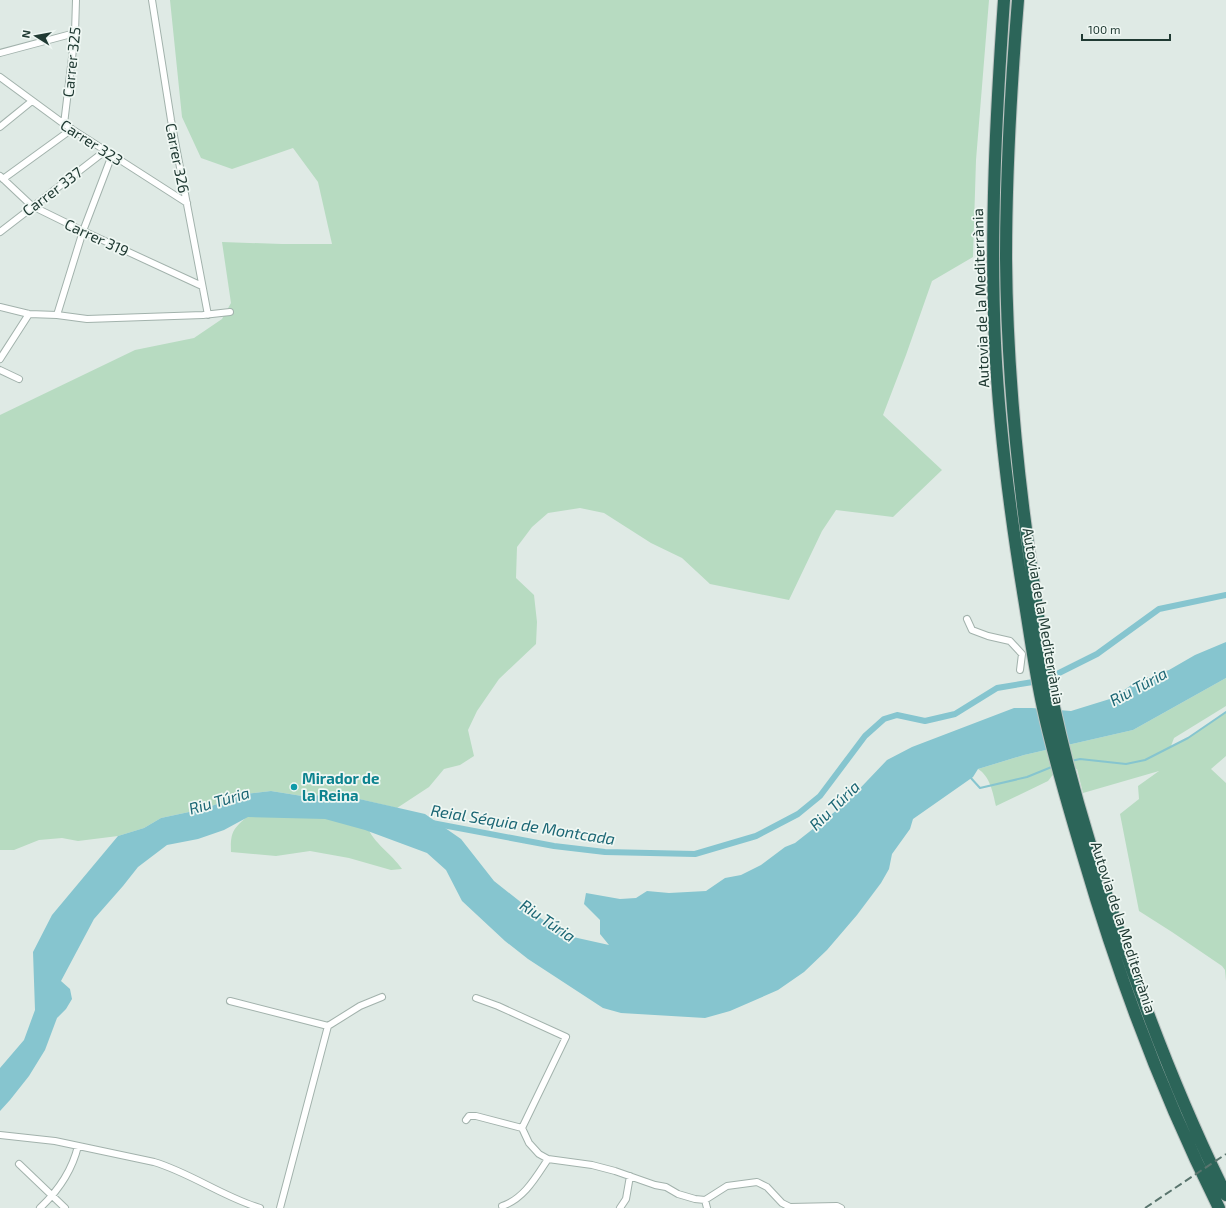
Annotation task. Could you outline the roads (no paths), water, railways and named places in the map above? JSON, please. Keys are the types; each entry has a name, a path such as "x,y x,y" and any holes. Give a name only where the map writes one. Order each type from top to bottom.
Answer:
{"highway":[{"name":"Autovia de la Mediterrània","path":"1004,0 994,170 993,262 995,345 1003,448 1013,533 1071,779 1097,903 1129,999 1151,1055 1180,1124 1219,1208"},
{"name":"Autovia de la Mediterrània","path":"1018,0 1011,86 1007,169 1006,261 1009,345 1017,455 1026,532 1034,626"},
{"name":"Autovia de la Mediterrània","path":"1083,839 1143,1001 1191,1120 1226,1195"}],"street":[{"name":"Carrer 325","path":"64,124 75,33 76,0"},
{"name":"Carrer 326","path":"152,0 171,120 208,315"},
{"path":"0,53 75,33"},
{"name":"Carrer 323","path":"0,77 64,124 187,204"},
{"path":"0,127 32,101"},
{"path":"2,178 72,129"},
{"name":"Carrer 337","path":"0,232 105,151"},
{"path":"57,315 83,231 112,155"},
{"name":"Carrer 319","path":"2,178 32,206 202,286"},
{"path":"0,307 29,314 57,315 87,319 208,315 230,312"},
{"path":"0,359 29,314"},
{"path":"0,370 18,379"},
{"path":"967,619 972,630 988,636 1010,641 1022,654 1020,670"},
{"path":"280,1208 328,1026 360,1006 382,997"},
{"path":"476,998 498,1006 566,1038 522,1128"},
{"path":"230,1001 328,1026"},
{"path":"466,1120 469,1116 476,1116 522,1128"},
{"path":"522,1128 529,1143 539,1154 548,1160 592,1165 666,1187 678,1194 696,1199 705,1200 727,1186 757,1182 768,1187 782,1203 787,1206 795,1208 837,1206 841,1208"},
{"path":"0,1135 55,1141 169,1167 226,1196 247,1205 260,1208"},
{"path":"40,1208 53,1196 67,1174 78,1146"},
{"path":"502,1206 511,1203 523,1193 548,1160"},
{"path":"19,1164 65,1208"},
{"path":"620,1208 626,1199 630,1176"},
{"path":"705,1200 707,1208"}],"water":[{"name":"Riu Túria","path":"1226,642 1226,678 1133,730 1024,755 978,769 973,777 913,819 910,829 892,854 889,869 881,883 857,915 827,950 804,972 778,990 730,1011 705,1018 621,1013 603,1008 528,959 505,941 462,901 446,870 427,853 365,830 325,819 248,817 224,830 198,839 167,845 138,867 94,919 61,981 70,989 72,999 66,1009 57,1018 45,1050 29,1076 0,1111 0,1068 24,1040 35,1010 33,952 52,915 118,836 144,828 161,818 203,809 245,794 271,791 302,796 322,795 355,798 425,814 461,839 494,881 542,919 573,937 609,945 600,934 600,920 584,904 586,893 620,899 636,898 647,891 669,893 706,891 725,878 741,875 761,865 785,847 795,843 846,803 887,760 912,747 1014,708 1071,711 1113,698 1137,681 1169,670 1195,655"}],"waterway":[{"name":"Reial Séquia de Montcada","path":"432,823 554,846 605,852 695,854 756,836 798,814 820,796 865,736 884,719 897,715 925,721 955,714 997,688 1045,680 1097,654 1159,609 1226,595"},
{"path":"1071,761 1080,759 1126,764 1145,760 1188,738 1226,712"},
{"path":"970,777 980,788 1027,777 1054,766"}],"railway":[{"path":"1145,1208 1226,1154"}],"place":[{"name":"Mirador de la Reina","path":"294,787"}]}
